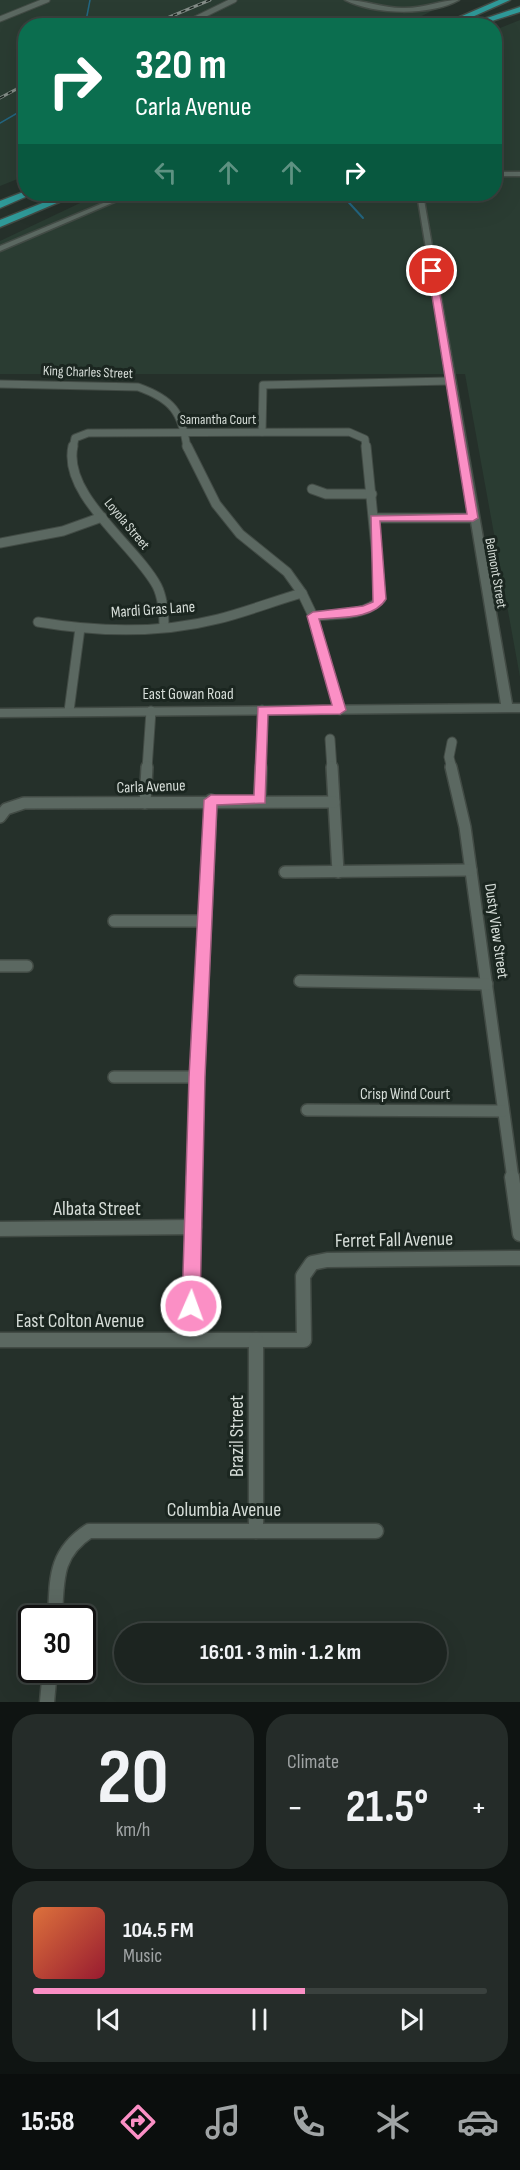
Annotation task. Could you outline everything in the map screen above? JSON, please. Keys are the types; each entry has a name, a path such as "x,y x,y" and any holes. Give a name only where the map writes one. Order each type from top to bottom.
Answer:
{"highway":[{"path":"450,18 486,0"},
{"path":"454,18 506,0"},
{"path":"485,18 520,2"},
{"path":"492,18 520,9"},
{"path":"0,205 18,198"},
{"path":"0,224 56,201"}],"street":[{"path":"0,19 47,0"},
{"path":"197,18 234,0"},
{"path":"348,0 401,10 435,8 456,0"},
{"path":"502,174 520,174"},
{"path":"0,249 113,201"},
{"name":"Belmont Street","path":"421,201 507,708"},
{"path":"262,432 263,386 273,383 450,381"},
{"name":"King Charles Street","path":"0,384 138,387 157,394 171,404 181,417 188,452 216,504 230,524 287,572 302,593 313,616 340,710"},
{"name":"Samantha Court","path":"75,438 88,433 349,432 361,436 367,442 372,494"},
{"name":"Loyola Street","path":"75,438 70,447 75,475 102,517 147,570 158,588 164,606 164,627"},
{"path":"312,489 326,494 372,494 381,599 377,604 364,610 313,616"},
{"path":"0,543 63,531 102,517"},
{"path":"375,518 473,518"},
{"name":"Mardi Gras Lane","path":"38,622 80,628 164,627 216,619 302,593"},
{"path":"69,711 80,628"},
{"name":"East Gowan Road","path":"0,713 520,708"},
{"path":"261,800 262,710"},
{"path":"144,803 151,711"},
{"path":"330,739 338,872"},
{"name":"Dusty View Street","path":"452,742 449,757 465,827 520,1234"},
{"path":"191,1306 197,1077 211,800"},
{"name":"Carla Avenue","path":"3,813 24,803 144,803 211,800 334,802"},
{"path":"285,872 471,870"},
{"path":"114,921 205,921"},
{"path":"0,966 27,966"},
{"path":"300,981 486,984"},
{"path":"114,1077 197,1077"},
{"name":"Crisp Wind Court","path":"307,1110 504,1111"},
{"name":"Albata Street","path":"0,1229 194,1227"},
{"name":"Ferret Fall Avenue","path":"304,1340 303,1276 312,1263 327,1260 520,1258"},
{"name":"East Colton Avenue","path":"0,1340 304,1340"},
{"name":"Brazil Street","path":"256,1340 256,1531"},
{"name":"Columbia Avenue","path":"56,1605 63,1553 73,1539 89,1531 376,1531"},
{"path":"47,1702 49,1683"}],"shaded area":[{"path":"0,0 455,0 418,18 18,18 18,179 0,186"},
{"path":"520,20 520,677 465,374 0,374 0,241 84,201 502,201 502,27"}],"waterway":[{"path":"87,18 90,0"},
{"path":"0,123 18,113"},
{"path":"347,201 363,218"}],"railway":[{"path":"167,18 210,0"},
{"path":"0,98 18,88"}],"route":[{"path":"191,1306 197,1077 211,800 261,800 262,710 340,710 313,616 364,610 377,604 381,599 375,518 473,518 432,271"}]}
